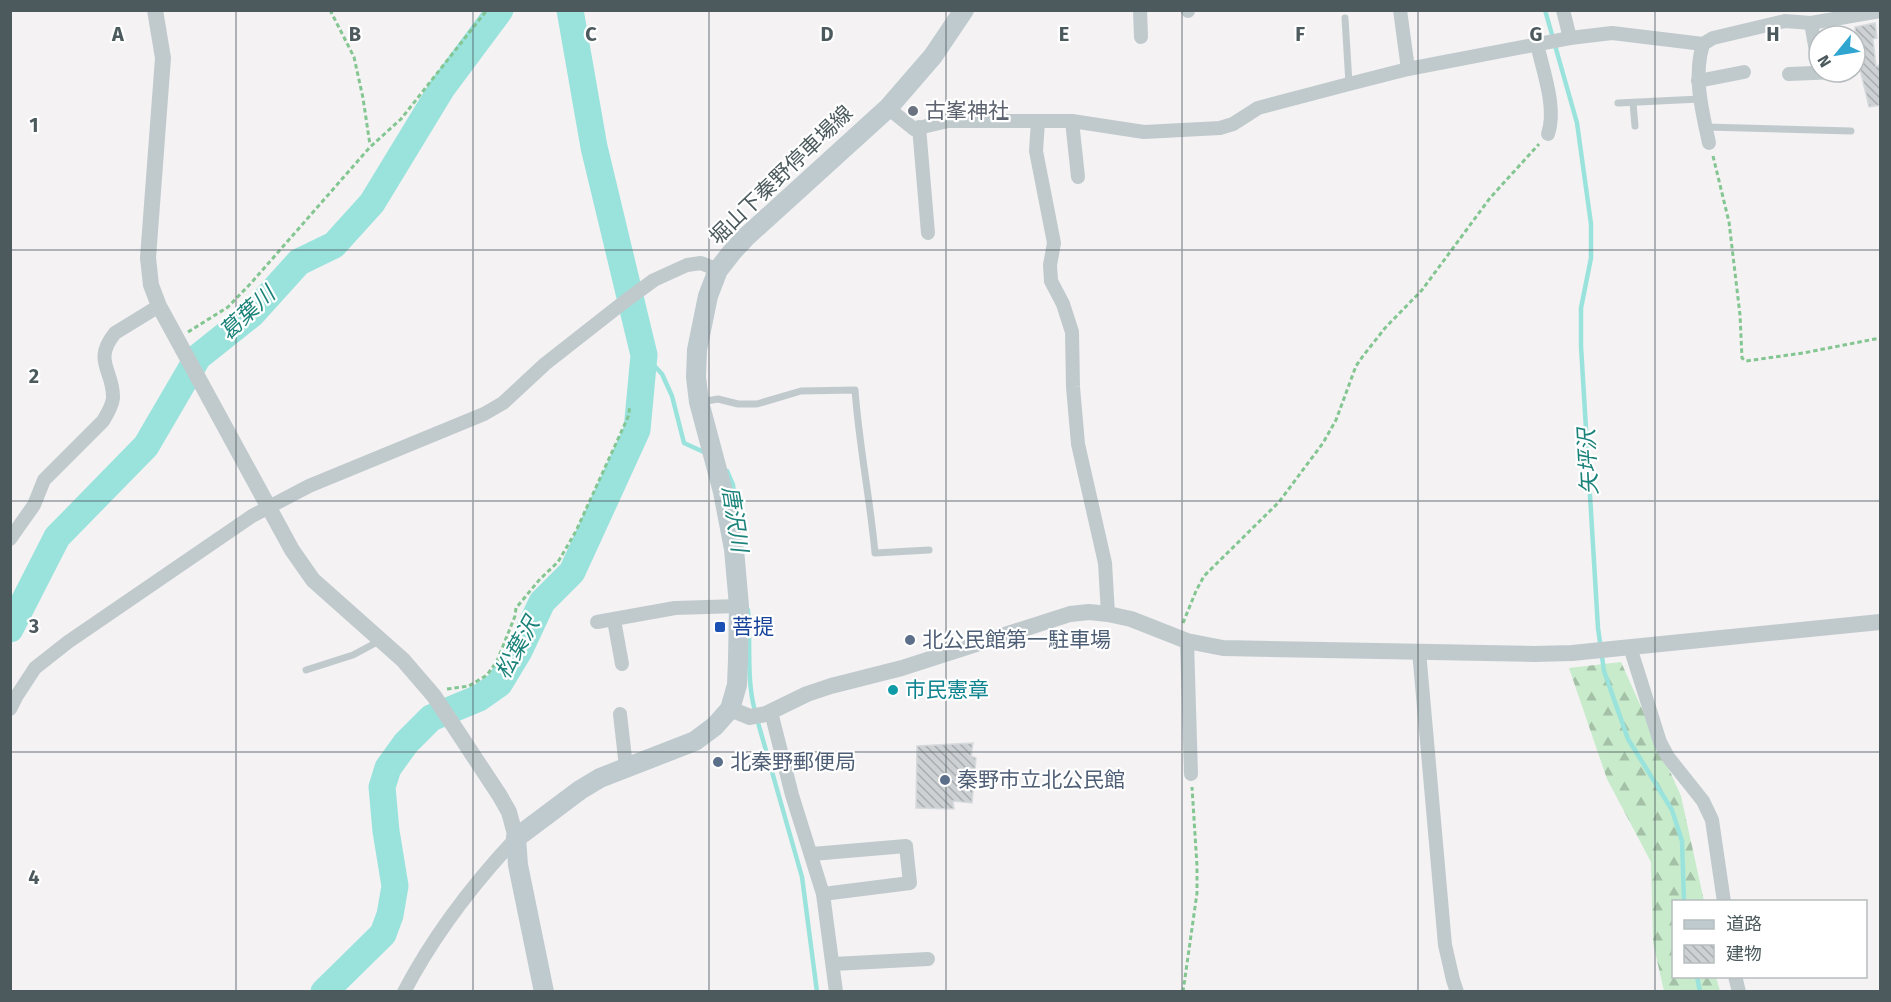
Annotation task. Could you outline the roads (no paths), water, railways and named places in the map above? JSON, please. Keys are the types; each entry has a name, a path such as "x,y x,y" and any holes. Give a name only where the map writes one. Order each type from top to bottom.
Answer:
{"main road":[{"name":"堀山下秦野停車場線","path":"730,709 737,686 739,606 734,549 715,458 699,402 696,377 697,350 708,296 718,270 747,236 888,108 933,56 964,10"},
{"path":"544,992 518,865 516,838 580,790 626,766 695,741 715,726 730,709"}],"street":[{"path":"155,10 163,58 148,258 151,285 159,306 292,550 313,580 403,660 437,700 500,796 509,812 516,838 492,864 457,909 422,959 404,992"},
{"path":"1140,10 1141,36"},
{"path":"1400,10 1408,69"},
{"path":"1563,10 1570,38"},
{"path":"888,108 914,129 948,121 1071,121 1144,132 1220,128 1233,124 1258,108 1349,84 1408,69 1570,38 1612,33 1703,44 1713,38 1785,21 1811,22 1881,11"},
{"path":"1540,44 1551,109 1552,124 1548,134"},
{"path":"1703,44 1698,60 1698,81 1709,143"},
{"path":"1698,81 1744,72"},
{"path":"1789,74 1807,72"},
{"path":"1038,121 1036,151 1054,243 1050,265 1051,281 1063,304 1072,332 1073,387 1078,444 1105,562 1108,614"},
{"path":"1071,121 1078,177"},
{"path":"919,127 928,233"},
{"path":"10,709 35,668 68,642 252,516 309,486 503,403 545,364 654,280 687,265 701,263 718,270"},
{"path":"10,539 34,505 44,480 103,421 110,411 113,398 104,353 110,339 114,333 159,306"},
{"path":"597,622 675,608 739,606"},
{"path":"730,709 762,714 831,686 902,668 1070,614 1089,612 1131,620 1183,640 1223,648 1534,654 1572,653 1881,622"},
{"path":"614,620 622,664"},
{"path":"1183,640 1191,774"},
{"path":"1630,647 1660,742 1668,757 1703,801 1712,820 1724,900"},
{"path":"1419,651 1445,945 1457,992"},
{"path":"620,714 626,766"},
{"path":"762,714 812,854 823,894 836,992"},
{"path":"812,854 906,846 910,883 823,894"},
{"path":"833,964 928,959"}],"lane":[{"path":"1345,18 1349,84"},
{"path":"1618,103 1700,99"},
{"path":"1633,103 1635,126"},
{"path":"1706,127 1851,131"},
{"path":"699,402 718,399 738,404 757,404 801,391 855,390 859,440 872,517 874,553 929,550"},
{"path":"306,670 352,655 381,640"}],"waterway":[{"name":"葛葉川","path":"10,629 57,537 146,446 198,357 252,314 299,262 334,245 372,203 442,88 500,10"},
{"name":"松葉沢","path":"324,992 383,934 390,915 395,886 382,787 388,768 406,743 431,718 479,698 499,684 519,651 542,602 572,572 637,430 644,355 594,147 570,10"},
{"name":"矢坪沢","path":"1545,10 1577,123 1591,224 1591,258 1581,308 1581,346 1598,628 1604,671 1628,739 1672,810 1682,841 1684,900"},
{"name":"唐沢川","path":"644,355 662,374 672,396 684,443 706,453"},
{"name":"唐沢川","path":"727,471 733,485 738,521"},
{"name":"唐沢川","path":"748,610 750,674 755,711"},
{"name":"唐沢川","path":"757,719 802,877 817,992"},
{"name":"矢坪沢","path":"1697,978 1700,992"}],"place":[{"name":"古峯神社","path":"913,111"},
{"name":"菩提","path":"720,627"},
{"name":"北公民館第一駐車場","path":"910,640"},
{"name":"市民憲章","path":"893,690"},
{"name":"北秦野郵便局","path":"718,762"},
{"name":"秦野市立北公民館","path":"945,780"}]}
